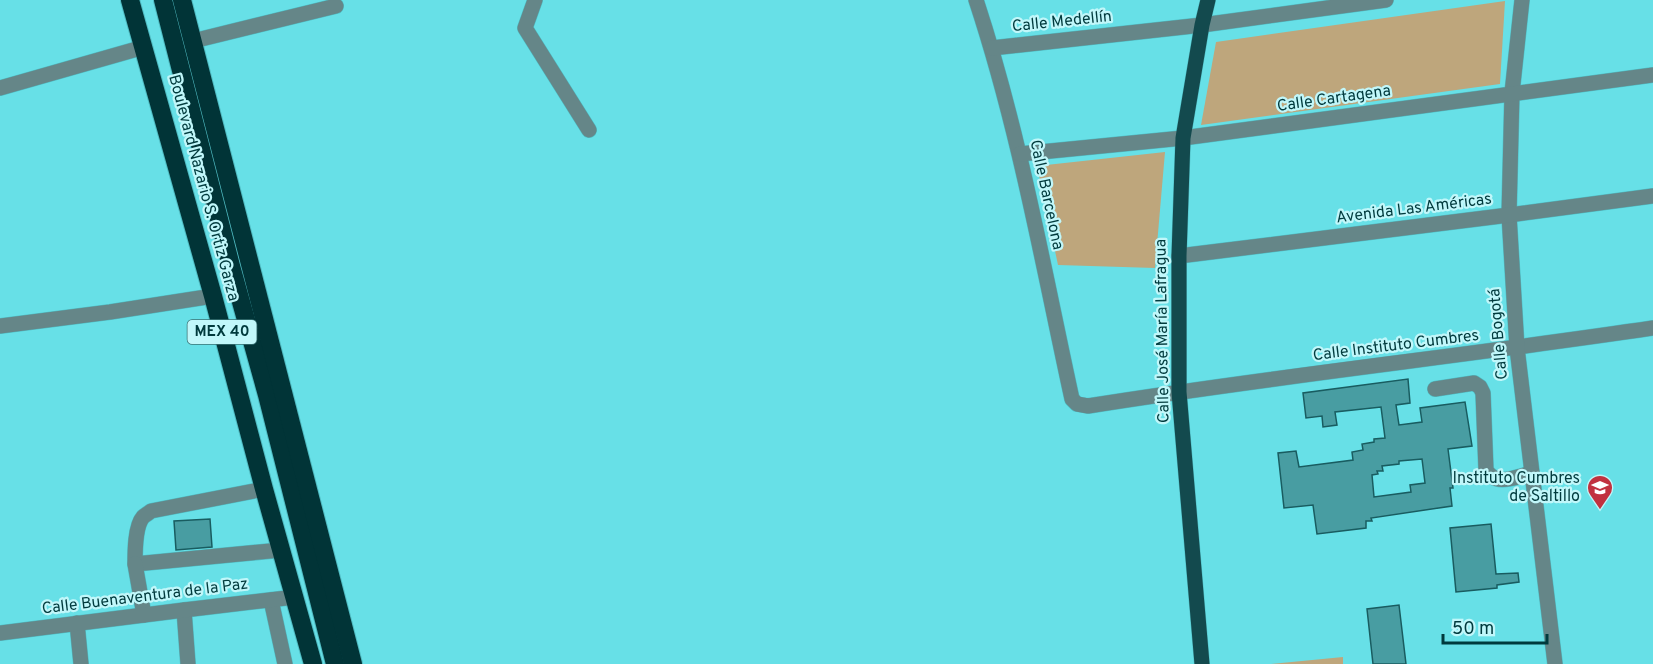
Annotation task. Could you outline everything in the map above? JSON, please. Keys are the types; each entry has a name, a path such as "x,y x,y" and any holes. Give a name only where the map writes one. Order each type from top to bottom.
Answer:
{"highway":[{"name":"Boulevard Nazario S. Ortiz Garza","path":"130,0 313,664"},
{"path":"163,0 335,664"},
{"name":"Boulevard Nazario S. Ortiz Garza","path":"182,0 353,660"}],"main road":[{"name":"Calle José María Lafragua","path":"1202,664 1179,392 1179,256 1183,138 1208,0"}],"street":[{"path":"535,0 525,28 589,130"},
{"name":"Calle Barcelona","path":"976,0 992,48 1020,154 1072,399"},
{"name":"Calle Medellín","path":"992,48 1202,25 1386,0"},
{"name":"Calle Bogotá","path":"1522,0 1512,93 1509,215 1517,348 1555,664"},
{"path":"193,41 336,6"},
{"path":"0,88 144,46"},
{"name":"Calle Cartagena","path":"1020,154 1183,138 1653,75"},
{"name":"Avenida Las Américas","path":"1179,256 1653,196"},
{"path":"0,326 213,296"},
{"name":"Calle Instituto Cumbres","path":"1072,399 1077,404 1088,406 1653,328"},
{"path":"1435,389 1474,383 1480,387 1483,393 1486,470 1490,477 1498,480 1532,473"},
{"path":"144,615 135,564 135,544 141,520 151,511 264,489"},
{"path":"135,564 281,550"},
{"name":"Calle Buenaventura de la Paz","path":"0,633 295,597"},
{"path":"271,600 285,664"},
{"path":"183,610 188,664"},
{"path":"77,623 81,664"}],"shaded area":[{"path":"1505,1 1500,84 1201,125 1216,42"},
{"path":"1165,152 1155,268 1058,265 1037,166"},
{"path":"1343,657 1343,664 1271,664"}],"building":[{"path":"1408,379 1410,403 1396,405 1399,425 1422,422 1420,408 1465,402 1472,446 1448,449 1453,488 1450,488 1452,506 1371,518 1372,521 1366,521 1366,528 1317,534 1313,505 1284,508 1278,453 1296,451 1299,467 1353,460 1352,452 1363,450 1362,444 1374,442 1374,439 1385,438 1381,407 1335,412 1337,425 1323,427 1322,416 1306,418 1303,393","holes":["1422,459 1425,483 1410,485 1411,492 1374,497 1372,475 1378,474 1377,471 1383,471 1382,466 1399,464 1399,461"]},
{"path":"210,519 212,547 176,550 174,521"},
{"path":"1491,524 1496,574 1518,573 1519,582 1497,585 1497,588 1456,592 1450,528"},
{"path":"1399,605 1406,664 1373,664 1367,609"}],"place":[{"name":"Instituto Cumbres de Saltillo","path":"1600,511"}]}
